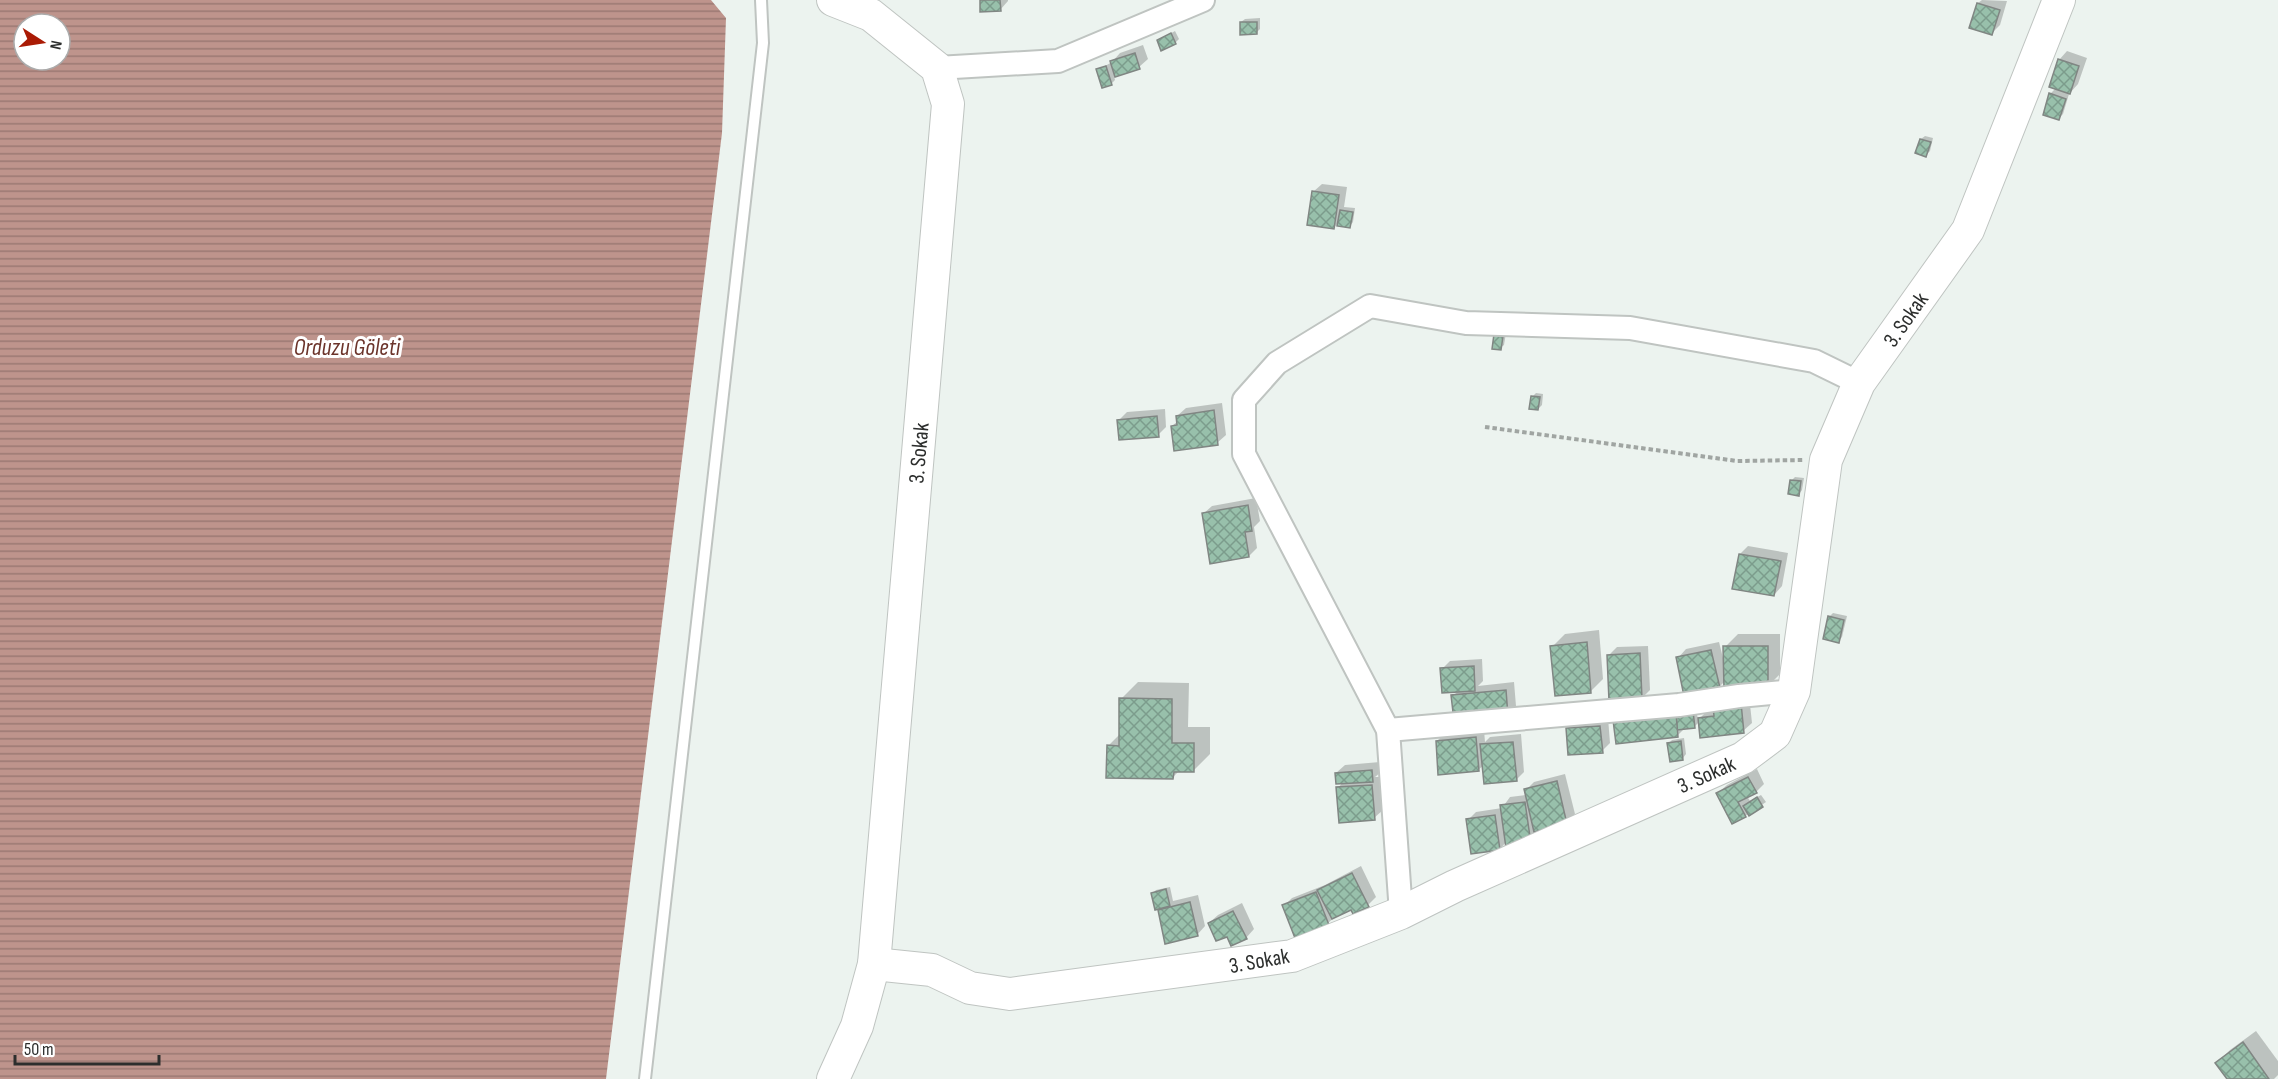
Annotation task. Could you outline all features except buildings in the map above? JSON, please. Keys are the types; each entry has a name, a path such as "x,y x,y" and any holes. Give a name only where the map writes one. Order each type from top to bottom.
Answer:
{"street":[{"path":"833,0 871,15 937,68 1058,61 1203,0"},
{"name":"3. Sokak","path":"874,964 932,970 969,988 990,993 1010,994 1292,956 1401,913 1455,886 1743,758 1775,734 1794,691 1826,460 1859,383 1968,230 2059,0"},
{"name":"3. Sokak","path":"833,1079 857,1026 874,964 948,104 937,68"},
{"path":"1401,913 1388,730 1244,454 1244,400 1277,363 1370,306 1466,324 1630,328 1814,361 1859,383"},
{"path":"1388,730 1679,705 1794,691"}],"lane":[{"path":"645,1079 763,43 762,0"}],"path":[{"path":"1485,427 1737,461 1826,460"}],"water":[{"name":"Orduzu Göleti","path":"0,0 711,0 726,18 722,133 606,1079 0,1079"}]}
